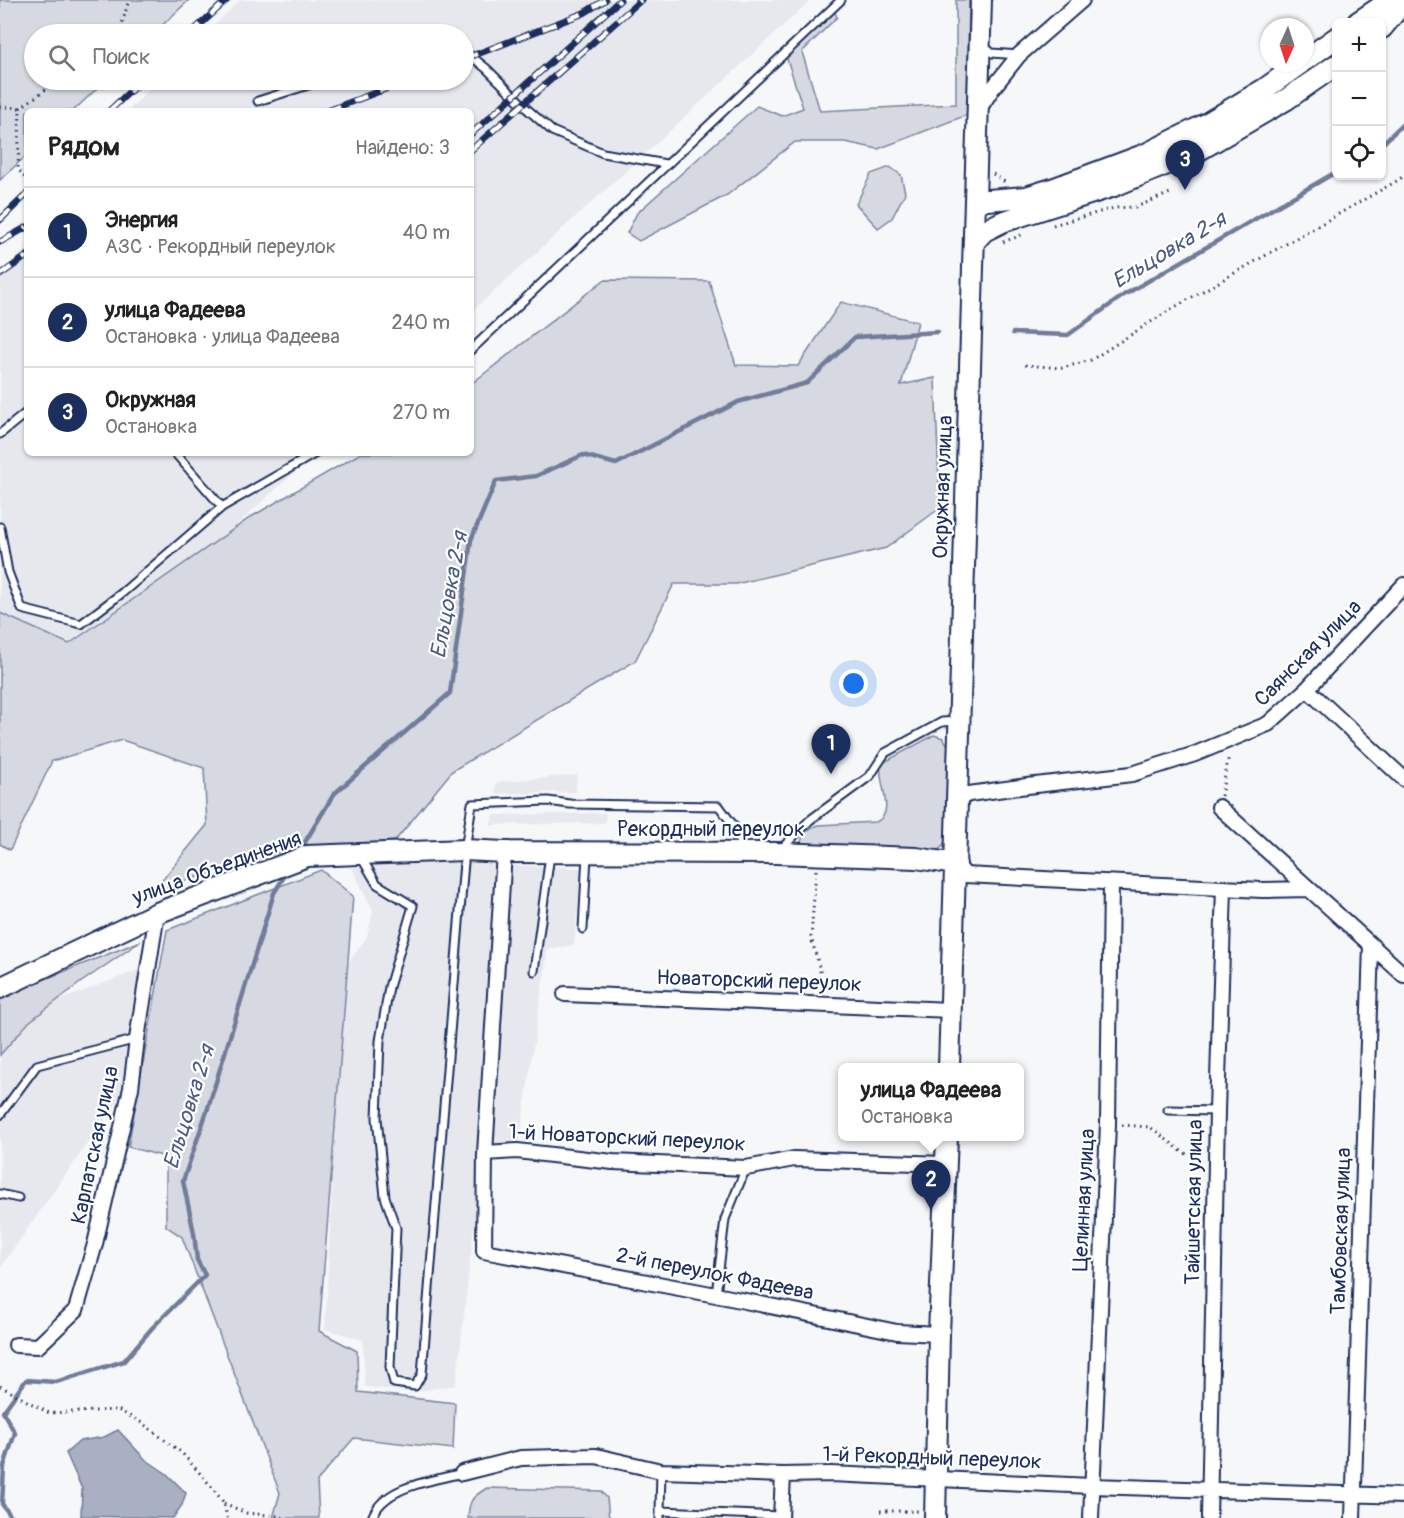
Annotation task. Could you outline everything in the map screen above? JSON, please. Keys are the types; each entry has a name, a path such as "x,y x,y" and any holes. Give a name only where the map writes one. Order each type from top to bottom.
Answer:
{"main road":[{"name":"Окружная улица","path":"949,1063 981,0"},
{"path":"1364,18 1391,0"},
{"path":"1386,23 1404,1"},
{"path":"1314,54 1332,41"},
{"path":"974,242 984,231 1002,222 1114,186 1194,153 1287,99 1332,68"},
{"path":"975,201 1026,197 1146,154 1203,125 1288,72"},
{"name":"Рекордный переулок","path":"465,850 550,853 817,854 916,858 956,864"},
{"name":"улица Объединения","path":"0,988 157,913 307,856 465,850"},
{"path":"929,1515 936,1478 947,1141"}],"street":[{"path":"978,112 992,89 1019,55 1082,0"},
{"name":"Саянская улица","path":"958,800 969,794 1132,774 1195,754 1268,724 1307,689 1402,590"},
{"path":"1307,689 1404,779"},
{"path":"1219,807 1404,975"},
{"path":"485,1153 504,852"},
{"path":"956,864 965,875 1224,888 1309,889"},
{"name":"Целинная улица","path":"1091,1518 1108,1124 1111,883"},
{"name":"Тайшетская улица","path":"1209,1518 1224,888"},
{"name":"Карпатская улица","path":"16,1345 38,1346 76,1310 95,1244 131,1088 136,1039 157,913"},
{"name":"Тамбовская улица","path":"1353,1518 1371,945"},
{"name":"Новаторский переулок","path":"565,994 951,1010"},
{"name":"1-й Новаторский переулок","path":"485,1153 517,1151 613,1162 746,1168 794,1159 946,1164"},
{"name":"2-й переулок Фадеева","path":"485,1153 484,1251 897,1332 939,1334"},
{"name":"1-й Рекордный переулок","path":"462,1473 521,1458 596,1456 660,1471 783,1475 831,1474 1092,1486 1404,1496"},
{"path":"781,1517 783,1475"}],"lane":[{"path":"474,347 841,0"},
{"path":"980,42 992,53 1019,55"},
{"path":"474,58 552,131 603,153 666,164"},
{"path":"258,101 293,90"},
{"path":"0,435 24,415"},
{"path":"178,456 222,507"},
{"path":"0,527 8,572 22,609 81,624 122,593 222,507 311,456"},
{"path":"776,853 794,839 810,820 870,776 885,753 942,722 961,721"},
{"path":"360,854 376,884 413,906 389,987 382,1030 377,1118 385,1197 396,1228 390,1367 394,1383 414,1386 422,1374 465,850 472,804 548,801 570,804 719,806 739,833 741,853"},
{"path":"583,929 587,852"},
{"path":"534,971 550,853"},
{"path":"0,1115 37,1065 136,1039"},
{"path":"1168,1110 1217,1111"},
{"path":"716,1295 725,1219 746,1168"},
{"path":"0,1194 18,1198"},
{"path":"660,1471 660,1515 781,1517"},
{"path":"372,1518 375,1511 393,1494 415,1485 462,1473"}],"path":[{"path":"122,24 129,0"},
{"path":"0,107 20,108 45,90"},
{"path":"20,108 18,169 24,177"},
{"path":"1025,365 1062,368 1090,360 1173,308 1404,176"},
{"path":"1046,227 1114,208 1136,207 1173,192"},
{"path":"1219,807 1232,738"},
{"path":"817,854 811,938 820,970 822,1004"},
{"path":"1108,1124 1150,1127 1184,1153 1216,1158"},
{"path":"1,1386 49,1413 118,1410 142,1423 182,1453 224,1503 246,1513 283,1518"},
{"path":"224,1503 227,1518"},
{"path":"880,1511 929,1515"}],"shaded area":[{"path":"0,0 189,0 164,24 24,24 24,90 95,90 76,108 24,108 24,158 0,180"},
{"path":"240,0 811,0 474,309 474,108 131,108 149,90 474,90 474,24 215,24"},
{"path":"956,0 969,0 967,115 878,149 845,142 795,142 727,195 639,241 627,233 637,213 757,106 782,116 803,108 785,53 833,8 837,17 802,52 820,111 956,104"},
{"path":"890,167 901,175 905,193 892,218 878,228 856,204 871,174"},
{"path":"24,252 24,456 313,456 150,603 0,684 0,272"},
{"path":"604,280 709,281 736,365 798,366 841,302 918,322 901,385 935,378 940,508 886,548 736,584 674,584 635,661 452,771 395,841 280,852 154,890 207,825 204,768 122,740 52,761 10,850 0,844 0,613 69,644 251,517 356,456 474,456 474,382"},
{"path":"934,735 943,738 953,752 949,837 940,849 932,851 805,848 801,842 804,835 815,826 876,822 882,818 886,804 880,771 881,764"},
{"path":"577,775 576,792 495,794 497,782"},
{"path":"606,813 605,823 490,825 494,815"},
{"path":"409,861 582,868 574,945 548,949 519,1144 483,1148 456,1385 412,1392 365,1387 363,1340 325,1329 343,970 367,937 373,911 352,868"},
{"path":"321,870 353,896 319,1331 357,1351 358,1392 455,1403 453,1449 354,1438 317,1481 319,1518 273,1518 280,1493 182,1237 166,1226 166,1157 128,1147 167,930"},
{"path":"141,941 29,1022 0,1055 0,997"},
{"path":"139,970 120,1097 0,1268 0,1048 36,1009"},
{"path":"487,1488 601,1491 607,1498 609,1518 468,1518 472,1500"}],"water":[{"path":"118,1430 145,1459 167,1474 186,1493 182,1505 173,1518 81,1516 82,1489 66,1453 80,1441 104,1437"}],"waterway":[{"name":"Ельцовка 2-я","path":"1386,140 1404,123"},
{"name":"Ельцовка 2-я","path":"1015,333 1013,333 1068,335 1124,295 1332,174"},
{"name":"Ельцовка 2-я","path":"299,852 334,794 450,693 471,540 496,481 536,476 583,455 616,464 738,402 807,383 855,337 938,332"},
{"name":"Ельцовка 2-я","path":"12,1518 2,1504 4,1466 15,1433 3,1412 26,1380 56,1382 124,1361 152,1328 205,1275 197,1260 183,1181 208,1108 274,893 287,872"}],"railway":[{"path":"201,24 227,0"},
{"path":"474,55 584,13 605,0"},
{"path":"474,131 620,0"},
{"path":"474,147 641,0"},
{"path":"112,108 131,90"},
{"path":"335,108 383,90"},
{"path":"0,220 24,197"},
{"path":"0,242 24,229"},
{"path":"0,275 24,258"}],"place":[{"name":"Окружная","path":"1185,190"},
{"name":"Энергия","path":"831,774"},
{"name":"улица Фадеева","path":"931,1210"}]}
